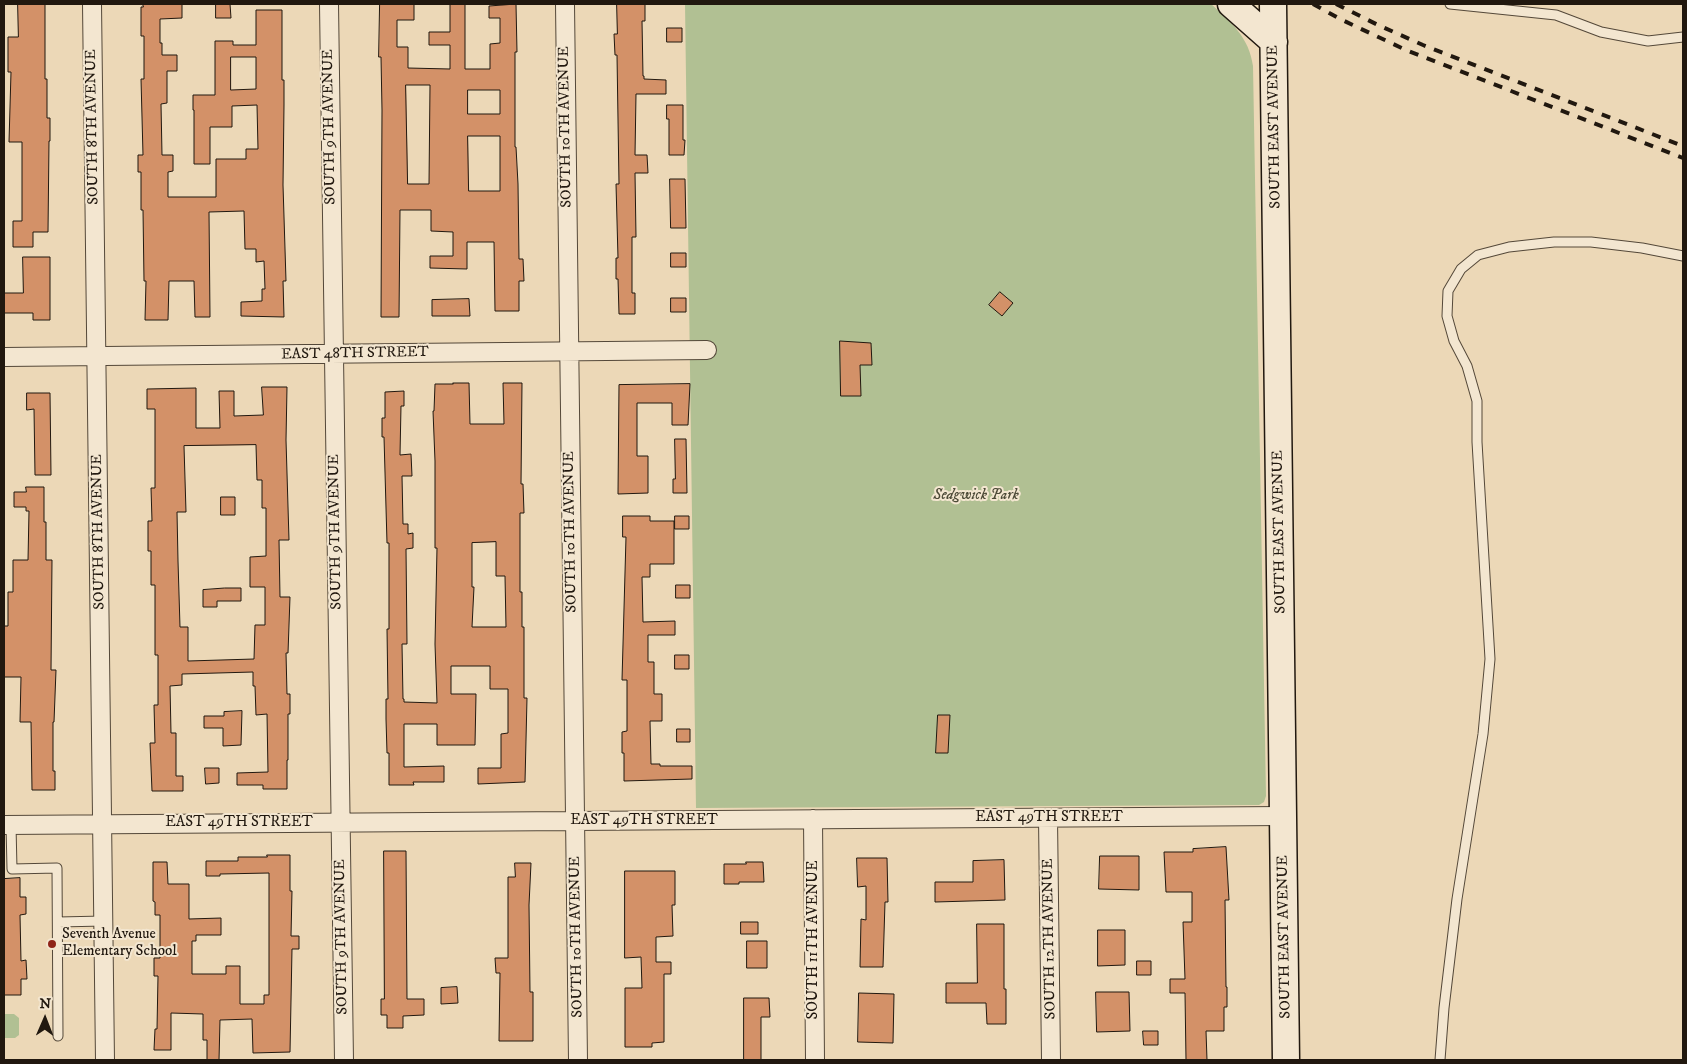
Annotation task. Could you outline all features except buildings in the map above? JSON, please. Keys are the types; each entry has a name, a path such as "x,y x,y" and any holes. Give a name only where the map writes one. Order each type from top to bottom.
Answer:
{"main road":[{"path":"1231,4 1274,42"},
{"name":"SOUTH EAST AVENUE","path":"1273,4 1286,1060"}],"street":[{"name":"SOUTH 8TH AVENUE","path":"92,4 106,1060"},
{"name":"SOUTH 9TH AVENUE","path":"329,4 344,1060"},
{"name":"SOUTH 10TH AVENUE","path":"565,4 578,1060"},
{"name":"EAST 48TH STREET","path":"4,357 707,350"},
{"name":"EAST 49TH STREET","path":"8,825 1283,816"},
{"name":"SOUTH 12TH AVENUE","path":"1048,818 1051,1060"},
{"name":"SOUTH 11TH AVENUE","path":"813,820 815,1060"}],"lane":[{"path":"1450,4 1556,15 1601,32 1648,41 1683,37"},
{"path":"1440,1060 1444,1008 1456,909 1483,734 1490,659 1478,442 1478,401 1467,366 1454,340 1447,316 1448,291 1460,269 1478,255 1509,247 1554,242 1591,242 1642,248 1683,256"},
{"path":"8,825 12,869 57,868 58,1036"},
{"path":"58,922 104,921"}],"green space":[{"name":"Sedgwick Park","path":"685,4 1211,4 1238,31 1248,47 1253,66 1266,796 1264,802 1259,805 696,808"},
{"path":"4,1014 14,1014 19,1018 19,1035 15,1038 4,1038"}],"railway":[{"path":"1313,4 1406,50 1683,158"},
{"path":"1336,4 1423,45 1683,146"}],"place":[{"name":"Seventh Avenue Elementary School","path":"52,944"}]}
